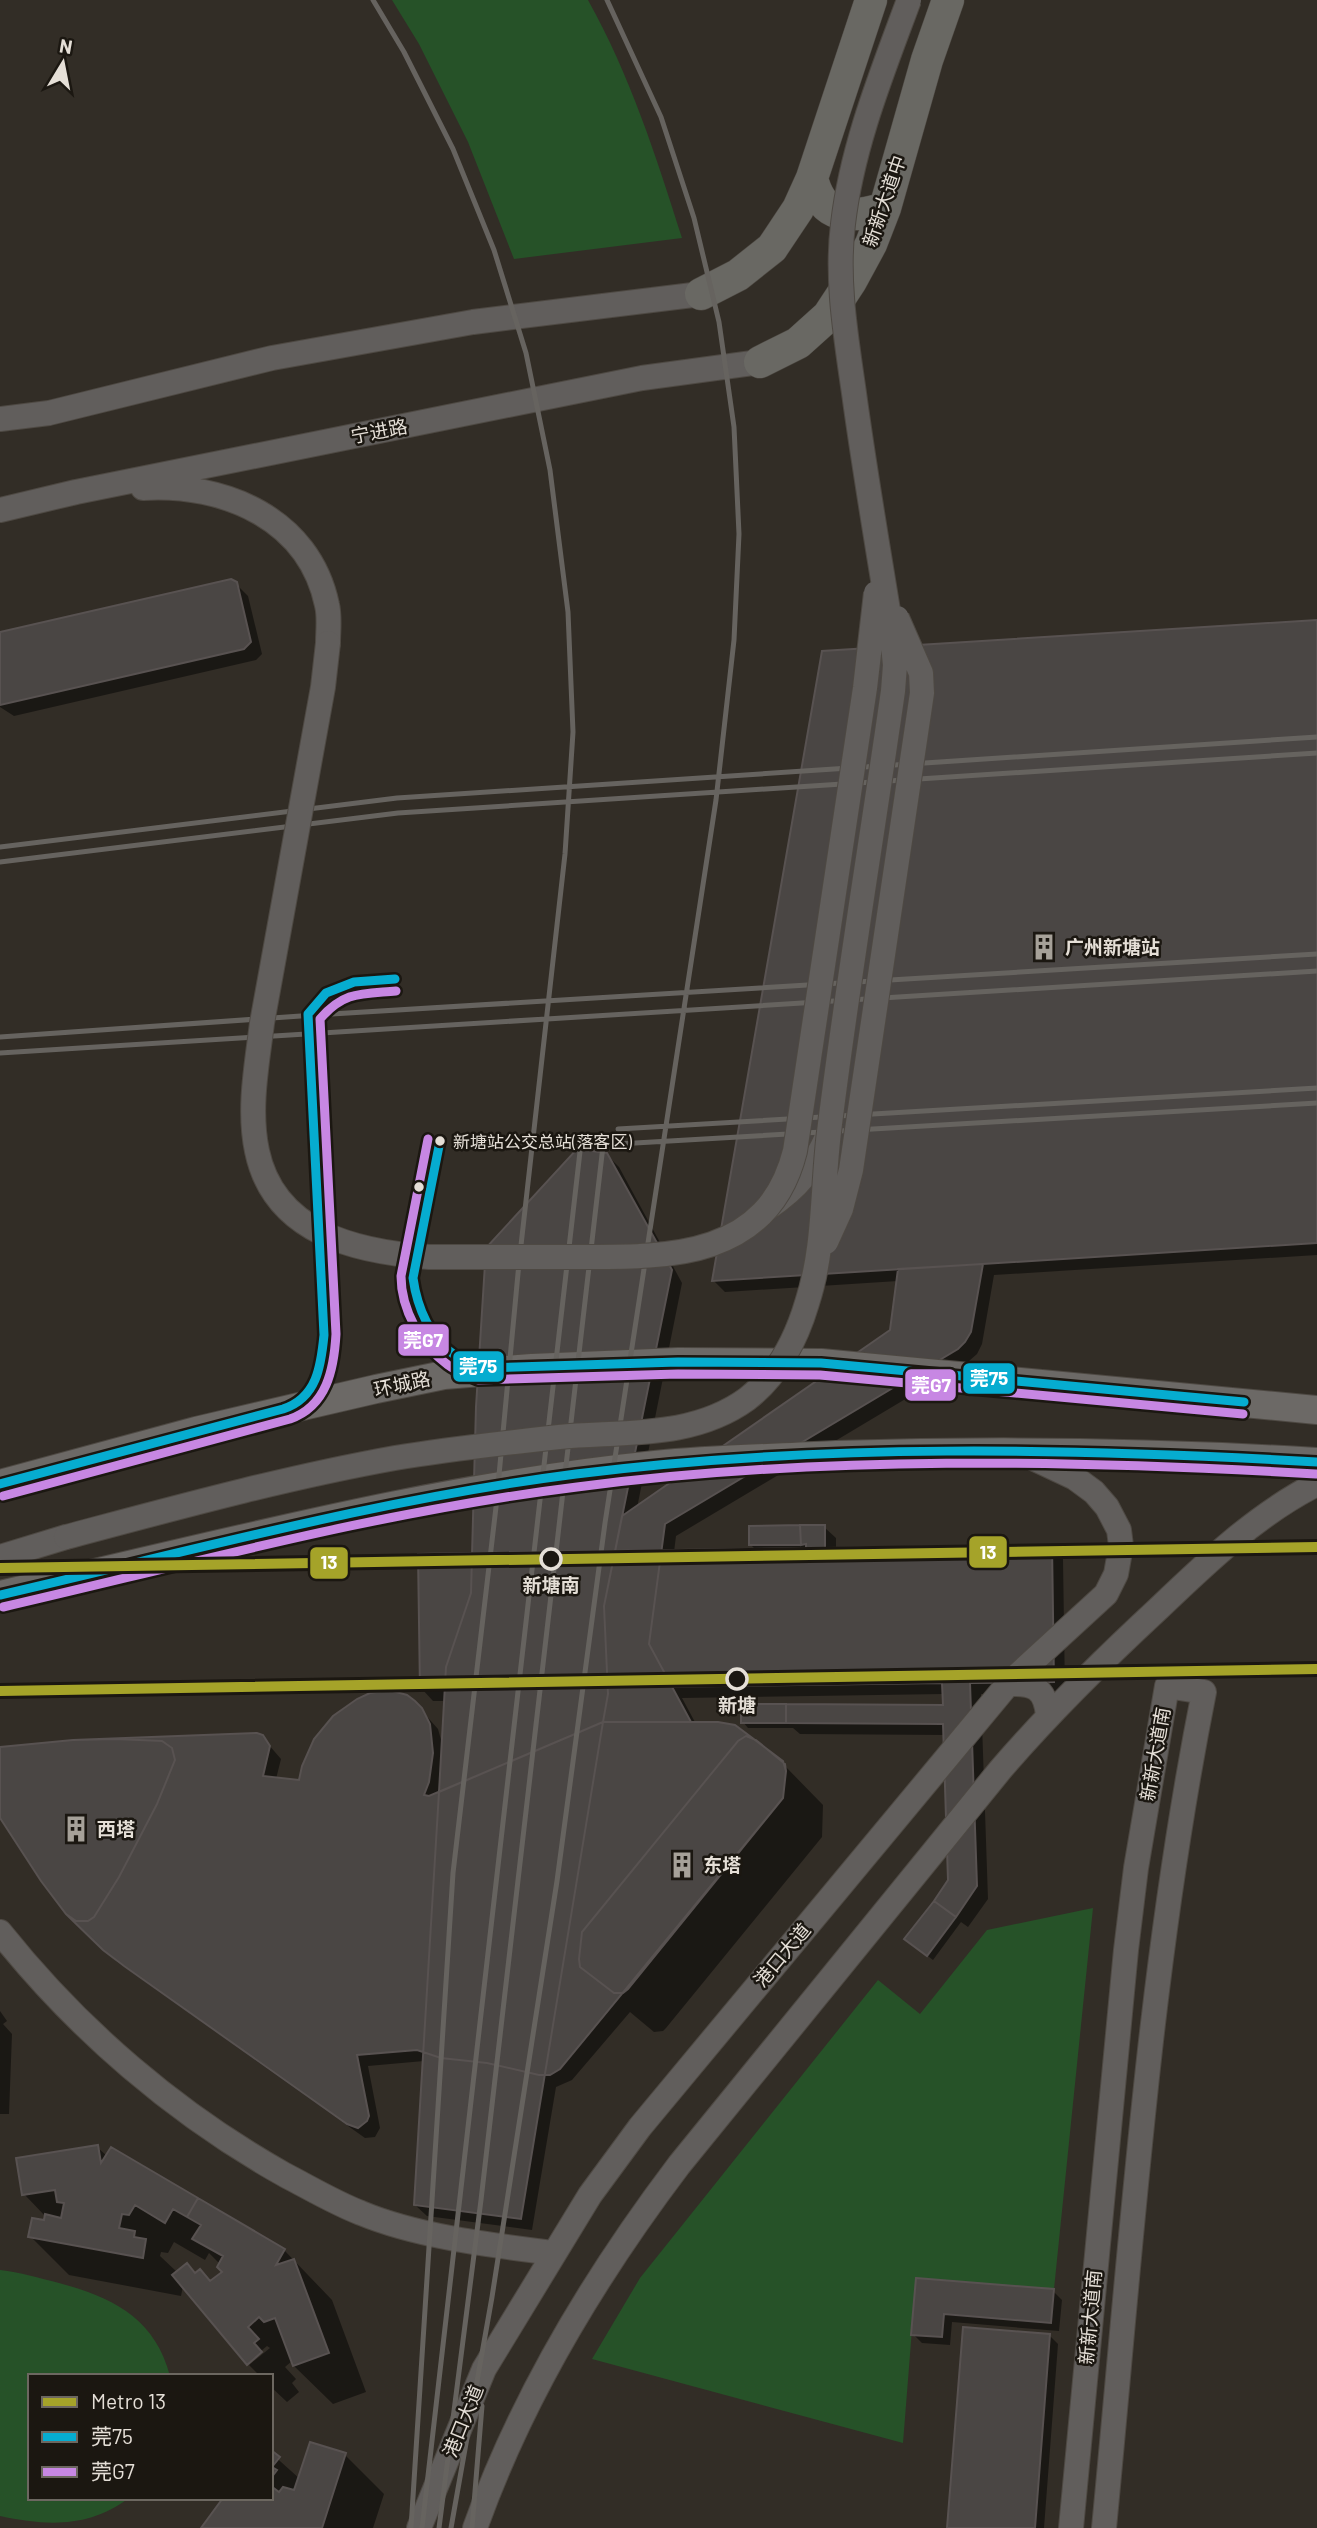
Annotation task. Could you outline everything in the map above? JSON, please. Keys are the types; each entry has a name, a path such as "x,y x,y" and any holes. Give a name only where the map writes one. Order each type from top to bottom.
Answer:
{"main road":[{"path":"701,294 738,275 772,248 798,209 812,178 871,0"},
{"name":"新新大道中","path":"760,362 797,343 828,316 852,281 872,244 885,208 927,60 948,0"},
{"path":"812,178 822,203 832,211 863,215 885,208"},
{"name":"环城路","path":"0,1484 275,1411 444,1374 532,1368 678,1362 821,1363 1317,1409"},
{"path":"0,1595 263,1532 406,1503 521,1483 656,1465 889,1453 1021,1452 1132,1453 1317,1462"}],"street":[{"path":"819,1259 828,1135 895,665 844,326 841,270 843,225 850,178 864,123 909,0"},
{"path":"0,419 49,413 272,358 460,324 701,294"},
{"name":"宁进路","path":"0,510 76,492 629,380 760,362"},
{"path":"76,492 152,487 205,492 249,506 281,525 305,550 319,577 328,607 328,643 323,687 262,1023 256,1071 256,1149 262,1172 274,1194 309,1226 376,1252 429,1257 633,1257 678,1254 710,1245 742,1230 779,1194 789,1174 795,1151 870,652 876,592 876,538"},
{"path":"0,1557 66,1536 232,1493 396,1458 491,1445 668,1430 693,1425 746,1399 768,1380 783,1360 797,1332 819,1259 841,1209 851,1170 922,693 914,654 885,590"},
{"path":"761,1213 803,1180 815,1163 828,1135"},
{"path":"1223,1400 1317,1397"},
{"name":"港口大道","path":"419,2528 484,2369 590,2195 640,2127 1008,1684 1106,1594 1116,1574 1121,1546 1119,1530 1107,1507 1094,1492 1075,1478 1021,1452"},
{"path":"475,2528 492,2481 534,2390 594,2285 636,2221 957,1823 1048,1715 1195,1573 1277,1507 1317,1484"},
{"path":"1008,1684 1023,1684 1038,1690 1044,1696 1048,1715"},
{"name":"新新大道南","path":"1071,2528 1125,1963 1136,1868 1167,1686 1203,1692 1164,1927 1104,2528"},
{"path":"0,1932 50,1990 130,2067 184,2109 264,2163 362,2214 437,2234 553,2253"}],"green space":[{"path":"392,0 588,0 629,87 652,146 682,238 514,259 468,142 419,44"},
{"path":"1093,1908 1054,2289 916,2279 903,2443 592,2359 640,2278 878,1980 920,2014 987,1930"},
{"path":"0,2270 30,2275 78,2289 113,2303 129,2313 154,2339 169,2374 28,2374 28,2500 126,2500 99,2515 83,2520 51,2523 0,2516"}],"building":[{"path":"231,579 237,582 251,642 244,649 0,705 0,632"},
{"name":"广州新塘站","path":"1317,620 1317,1243 712,1281 822,651"},
{"path":"577,1149 607,1153 672,1270 604,1606 608,1694 603,1722 439,1792 446,1667 471,1593 476,1407 486,1248"},
{"path":"983,1264 971,1332 958,1349 665,1524 649,1644 691,1722 603,1722 608,1694 604,1606 622,1516 890,1330 898,1269"},
{"name":"新塘","path":"800,1525 825,1525 825,1548 1052,1545 1054,1682 970,1683 977,1886 956,1917 934,1901 948,1880 943,1724 786,1723 786,1704 943,1705 942,1683 420,1690 418,1554 806,1548 806,1544 801,1545"},
{"path":"800,1525 801,1545 749,1545 749,1526"},
{"path":"389,1690 407,1695 415,1701 430,1724 433,1753 429,1782 424,1795 429,1796 603,1722 718,1722 735,1725 783,1761 786,1771 783,1798 560,2069 550,2075 539,2075 487,2063 441,2058 417,2050 357,2055 369,2116 358,2128 347,2124 124,1966 103,1950 66,1914 0,1818 0,1747 73,1740 257,1733 263,1735 270,1746 263,1776 299,1780 314,1739 333,1716 357,1699 370,1693"},
{"path":"741,1704 786,1704 786,1723 741,1723"},
{"path":"603,1722 521,2219 414,2205 439,1792"},
{"name":"东塔","path":"746,1736 756,1740 785,1764 783,1798 628,1989 623,1993 614,1993 580,1967 582,1932 738,1741"},
{"name":"西塔","path":"115,1739 162,1741 172,1748 175,1760 157,1804 119,1877 94,1917 88,1921 76,1921 66,1914 41,1881 0,1818 0,1747"},
{"path":"934,1901 956,1917 927,1956 904,1939"},
{"path":"98,2145 101,2163 111,2147 198,2198 187,2217 173,2209 165,2223 135,2205 129,2215 122,2214 119,2228 135,2231 134,2237 146,2239 143,2258 28,2237 32,2218 44,2220 45,2214 61,2218 64,2203 57,2202 55,2190 22,2195 16,2158"},
{"path":"198,2198 285,2249 276,2265 294,2259 329,2353 293,2366 275,2318 264,2322 259,2317 248,2327 259,2339 254,2343 262,2352 247,2365 172,2275 187,2263 195,2273 200,2269 210,2281 222,2272 217,2267 223,2256 192,2239 201,2225 187,2217"},
{"path":"916,2278 1054,2289 1051,2323 944,2314 942,2337 911,2335"},
{"path":"963,2327 1050,2334 1035,2528 947,2528"},
{"path":"310,2442 346,2453 322,2528 201,2528 222,2500 273,2500 273,2488 279,2492 283,2487 294,2490"},
{"path":"273,2452 280,2457 273,2466"}],"railway":[{"path":"373,0 404,52 453,149 494,250 526,353 550,470 568,612 573,732 565,854 519,1263 496,1507 453,1873 411,2528"},
{"path":"451,2528 492,2297 557,1881 605,1523 716,800 734,640 739,534 734,427 719,322 694,218 661,117 607,0"},
{"path":"0,847 397,798 1317,737"},
{"path":"0,862 398,813 1317,753"},
{"path":"0,1037 315,1015 1317,954"},
{"path":"0,1053 1317,971"},
{"path":"618,1129 1317,1088"},
{"path":"618,1144 1317,1103"},
{"path":"422,2528 581,1143"},
{"path":"439,2528 481,2200 603,1146"},
{"path":"472,2528 482,2406"}],"metro line":[{"name":"13","path":"0,1568 1317,1547"},
{"name":"13","path":"0,1691 1317,1669"}],"transit line":[{"name":"莞75","path":"0,1484 283,1409 294,1404 310,1389 319,1369 324,1335 308,1014 326,993 354,982 395,979"},
{"name":"莞G7","path":"3,1496 290,1419 313,1405 330,1373 336,1334 320,1019 337,1003 354,996 396,991"},
{"name":"莞G7","path":"428,1139 401,1276 402,1289 414,1326 429,1348 451,1367 478,1380 678,1374 820,1375 1243,1414"},
{"name":"莞75","path":"440,1141 413,1278 415,1289 426,1322 439,1341 456,1356 482,1368 678,1362 821,1363 1244,1402"},
{"name":"莞75","path":"0,1595 286,1527 431,1497 576,1474 668,1464 761,1457 946,1451 1039,1451 1317,1462"},
{"name":"莞G7","path":"3,1607 360,1524 504,1497 669,1477 853,1465 946,1463 1131,1466 1316,1474"}],"place":[{"name":"广州新塘站","path":"1044,947"},
{"name":"新塘站公交总站(落客区)","path":"440,1141"},
{"name":"新塘南","path":"551,1559"},
{"name":"新塘","path":"737,1679"},
{"name":"西塔","path":"76,1829"},
{"name":"东塔","path":"682,1865"}]}
